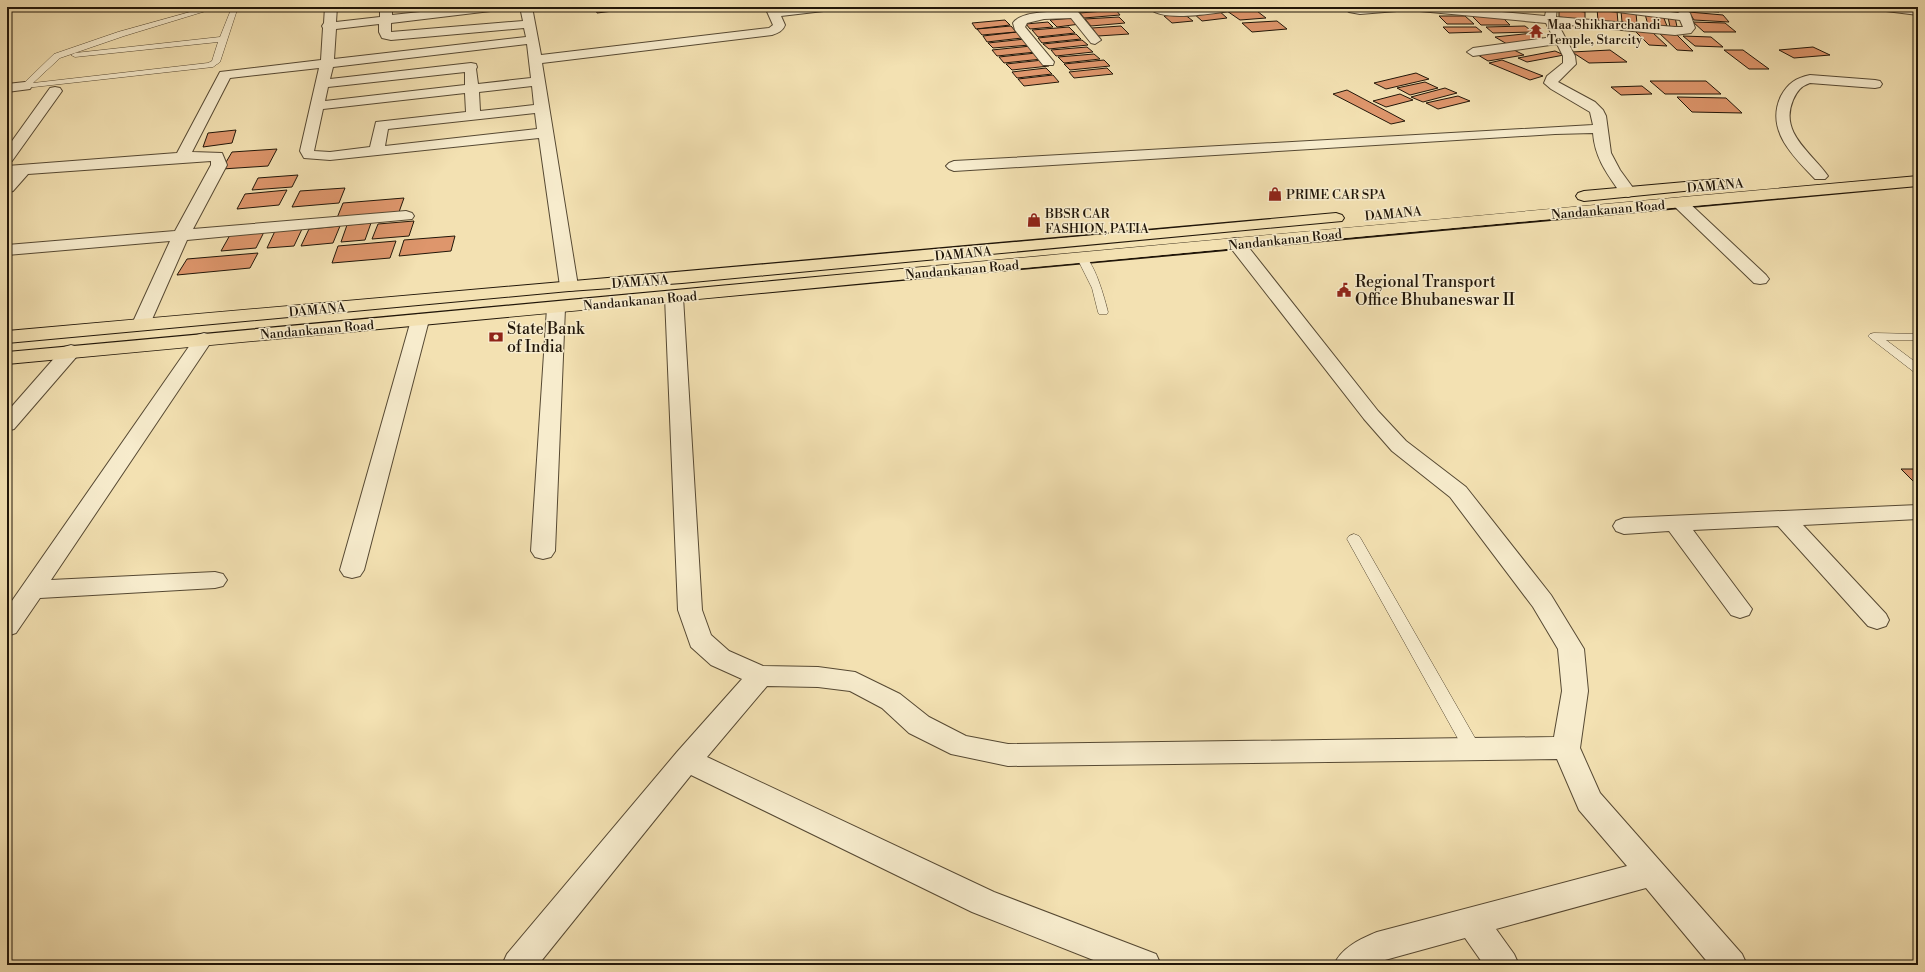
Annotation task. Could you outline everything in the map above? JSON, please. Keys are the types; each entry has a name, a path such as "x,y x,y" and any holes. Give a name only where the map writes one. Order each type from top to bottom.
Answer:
{"main road":[{"name":"DAMANA","path":"7,337 569,286 682,278 883,268 1628,192 1820,176 1918,166"},
{"name":"Nandankanan Road","path":"7,358 674,296 883,268 1082,258 1460,221 1680,203 1918,181"}],"street":[{"path":"331,7 328,26 327,63 307,151 310,155 330,156 544,134"},
{"path":"328,26 386,13 499,7"},
{"path":"526,7 538,81 544,134 569,286"},
{"path":"535,60 763,33 778,28 779,25 773,10 832,7"},
{"path":"1154,7 1165,12 1174,13 1237,7"},
{"path":"1347,7 1356,10 1408,7 1551,14 1675,31 1686,30 1689,28 1684,15 1602,7"},
{"path":"1878,7 1918,11"},
{"path":"1048,62 1019,27 1019,23 1022,20 1071,10 1096,40"},
{"path":"386,13 385,32 391,36 528,24"},
{"path":"1551,14 1569,56 1570,64 1552,79 1551,83 1557,88 1593,108 1598,114 1602,148 1608,165 1628,192"},
{"path":"182,157 225,75 532,40"},
{"path":"1473,52 1561,40"},
{"path":"470,47 473,116"},
{"path":"322,84 471,67"},
{"path":"1820,176 1789,141 1783,124 1783,104 1794,85 1800,80 1810,79 1876,84"},
{"path":"317,106 472,87 538,81"},
{"path":"7,88 25,86"},
{"path":"7,158 55,90"},
{"path":"377,150 386,97"},
{"path":"381,125 541,108"},
{"path":"954,166 1394,141 1555,130 1599,129"},
{"path":"7,171 182,157 217,156 219,165 182,235 141,324"},
{"path":"7,188 23,170"},
{"path":"1680,203 1760,279"},
{"path":"7,250 406,216"},
{"path":"1236,243 1371,415 1399,446 1458,492 1542,601 1571,649 1575,691 1566,748 1589,801 1653,873 1731,965"},
{"path":"674,296 690,610 700,640 720,658 760,676 818,677 855,682 891,701 920,725 961,746 1008,755 1566,748"},
{"path":"543,551 556,308"},
{"path":"352,570 420,320"},
{"path":"7,627 204,339"},
{"path":"7,425 71,352"},
{"path":"1624,526 1918,512"},
{"path":"1783,518 1877,620"},
{"path":"1676,524 1740,609"},
{"path":"32,590 215,580"},
{"path":"518,965 687,760 760,676"},
{"path":"687,760 983,902 1145,965"},
{"path":"1350,965 1377,948 1653,873"},
{"path":"1472,921 1503,965"}],"lane":[{"path":"25,86 56,57 121,34 216,7"},
{"path":"25,86 210,65 216,62 216,58 235,7"},
{"path":"56,57 223,39"},
{"path":"1082,258 1097,288 1103,312"},
{"path":"1918,336 1874,336 1918,370"},
{"path":"1354,539 1473,750"}],"building":[{"path":"595,7 619,7 621,10 597,13"},
{"path":"1075,7 1110,7 1112,9 1079,12"},
{"path":"1479,7 1510,7 1508,12"},
{"path":"1691,7 1716,7 1719,12 1692,10"},
{"path":"1253,8 1266,18 1240,20 1227,11"},
{"path":"1597,8 1617,11 1618,23 1598,21"},
{"path":"1559,9 1585,12 1585,20 1559,17"},
{"path":"1116,10 1120,15 1084,18 1080,13"},
{"path":"1218,10 1227,18 1202,21 1193,13"},
{"path":"1621,11 1636,13 1637,24 1622,22"},
{"path":"1689,12 1723,15 1729,22 1694,20"},
{"path":"1184,14 1193,21 1172,23 1164,16"},
{"path":"1645,14 1663,16 1667,26 1648,25"},
{"path":"1439,16 1465,16 1474,24 1447,24"},
{"path":"1472,16 1501,16 1510,25 1481,25"},
{"path":"1119,17 1125,23 1091,26 1085,19"},
{"path":"1668,17 1675,17 1677,27 1670,27"},
{"path":"1074,18 1080,24 1057,27 1050,20"},
{"path":"1005,20 1010,25 976,29 972,23"},
{"path":"1277,21 1287,29 1252,32 1242,23"},
{"path":"1048,22 1053,27 1030,29 1026,24"},
{"path":"1693,22 1725,23 1736,32 1704,32"},
{"path":"1011,26 1016,32 982,35 977,29"},
{"path":"1121,26 1129,34 1098,36 1092,28"},
{"path":"1525,26 1533,32 1493,33 1486,27"},
{"path":"1069,27 1075,33 1038,37 1032,30"},
{"path":"1443,27 1476,27 1482,32 1449,33"},
{"path":"1635,31 1652,32 1667,46 1649,45"},
{"path":"1017,32 1022,38 987,42 983,36"},
{"path":"1658,32 1674,32 1693,51 1677,50"},
{"path":"1533,33 1546,40 1507,44 1495,37"},
{"path":"1076,34 1081,39 1042,43 1038,38"},
{"path":"1683,36 1711,37 1723,47 1695,46"},
{"path":"1025,39 1030,45 993,48 988,43"},
{"path":"1082,40 1088,45 1049,49 1043,44"},
{"path":"1031,46 1036,52 997,56 992,50"},
{"path":"1087,47 1093,52 1056,56 1051,50"},
{"path":"1813,47 1830,55 1794,58 1779,50"},
{"path":"1514,50 1524,55 1488,61 1478,55"},
{"path":"1610,50 1627,62 1589,63 1572,52"},
{"path":"1724,50 1743,50 1769,69 1749,69"},
{"path":"1555,51 1564,55 1527,62 1518,58"},
{"path":"1036,53 1042,59 1004,63 999,57"},
{"path":"1094,54 1100,59 1064,63 1058,57"},
{"path":"1043,60 1049,66 1012,70 1006,64"},
{"path":"1104,60 1110,66 1070,70 1064,64"},
{"path":"1502,60 1543,76 1530,80 1489,63"},
{"path":"1046,68 1052,74 1017,78 1012,72"},
{"path":"1107,68 1113,74 1074,78 1069,72"},
{"path":"1416,73 1429,79 1386,89 1374,83"},
{"path":"1053,75 1059,82 1024,86 1018,79"},
{"path":"1650,81 1706,81 1721,94 1665,94"},
{"path":"1425,82 1438,88 1410,95 1397,88"},
{"path":"1642,86 1652,94 1621,95 1611,87"},
{"path":"1445,88 1457,93 1423,102 1411,97"},
{"path":"1347,90 1405,121 1391,124 1333,94"},
{"path":"1400,94 1413,100 1386,107 1373,101"},
{"path":"1458,96 1470,101 1438,109 1426,103"},
{"path":"1677,97 1726,98 1742,113 1692,112"},
{"path":"236,130 232,143 203,147 208,133"},
{"path":"277,149 268,166 222,169 232,152"},
{"path":"298,175 292,187 252,190 258,178"},
{"path":"345,188 339,203 292,207 300,191"},
{"path":"287,190 279,205 237,209 245,194"},
{"path":"404,198 399,212 337,218 343,203"},
{"path":"414,221 409,236 372,239 378,224"},
{"path":"371,223 365,240 341,242 347,225"},
{"path":"340,226 333,243 301,246 309,229"},
{"path":"302,229 294,246 267,248 275,231"},
{"path":"264,232 256,248 221,251 230,235"},
{"path":"455,236 451,251 399,256 404,240"},
{"path":"396,241 390,258 332,263 338,246"},
{"path":"258,253 250,268 177,275 187,259"},
{"path":"1901,469 1918,469 1918,486"}],"place":[{"name":"Maa Shikharchandi Temple, Starcity","path":"1536,31"},
{"name":"PRIME CAR SPA","path":"1275,194"},
{"name":"BBSR CAR FASHION, PATIA","path":"1034,220"},
{"name":"Regional Transport Office Bhubaneswar II","path":"1344,290"},
{"name":"State Bank of India","path":"496,337"}]}
